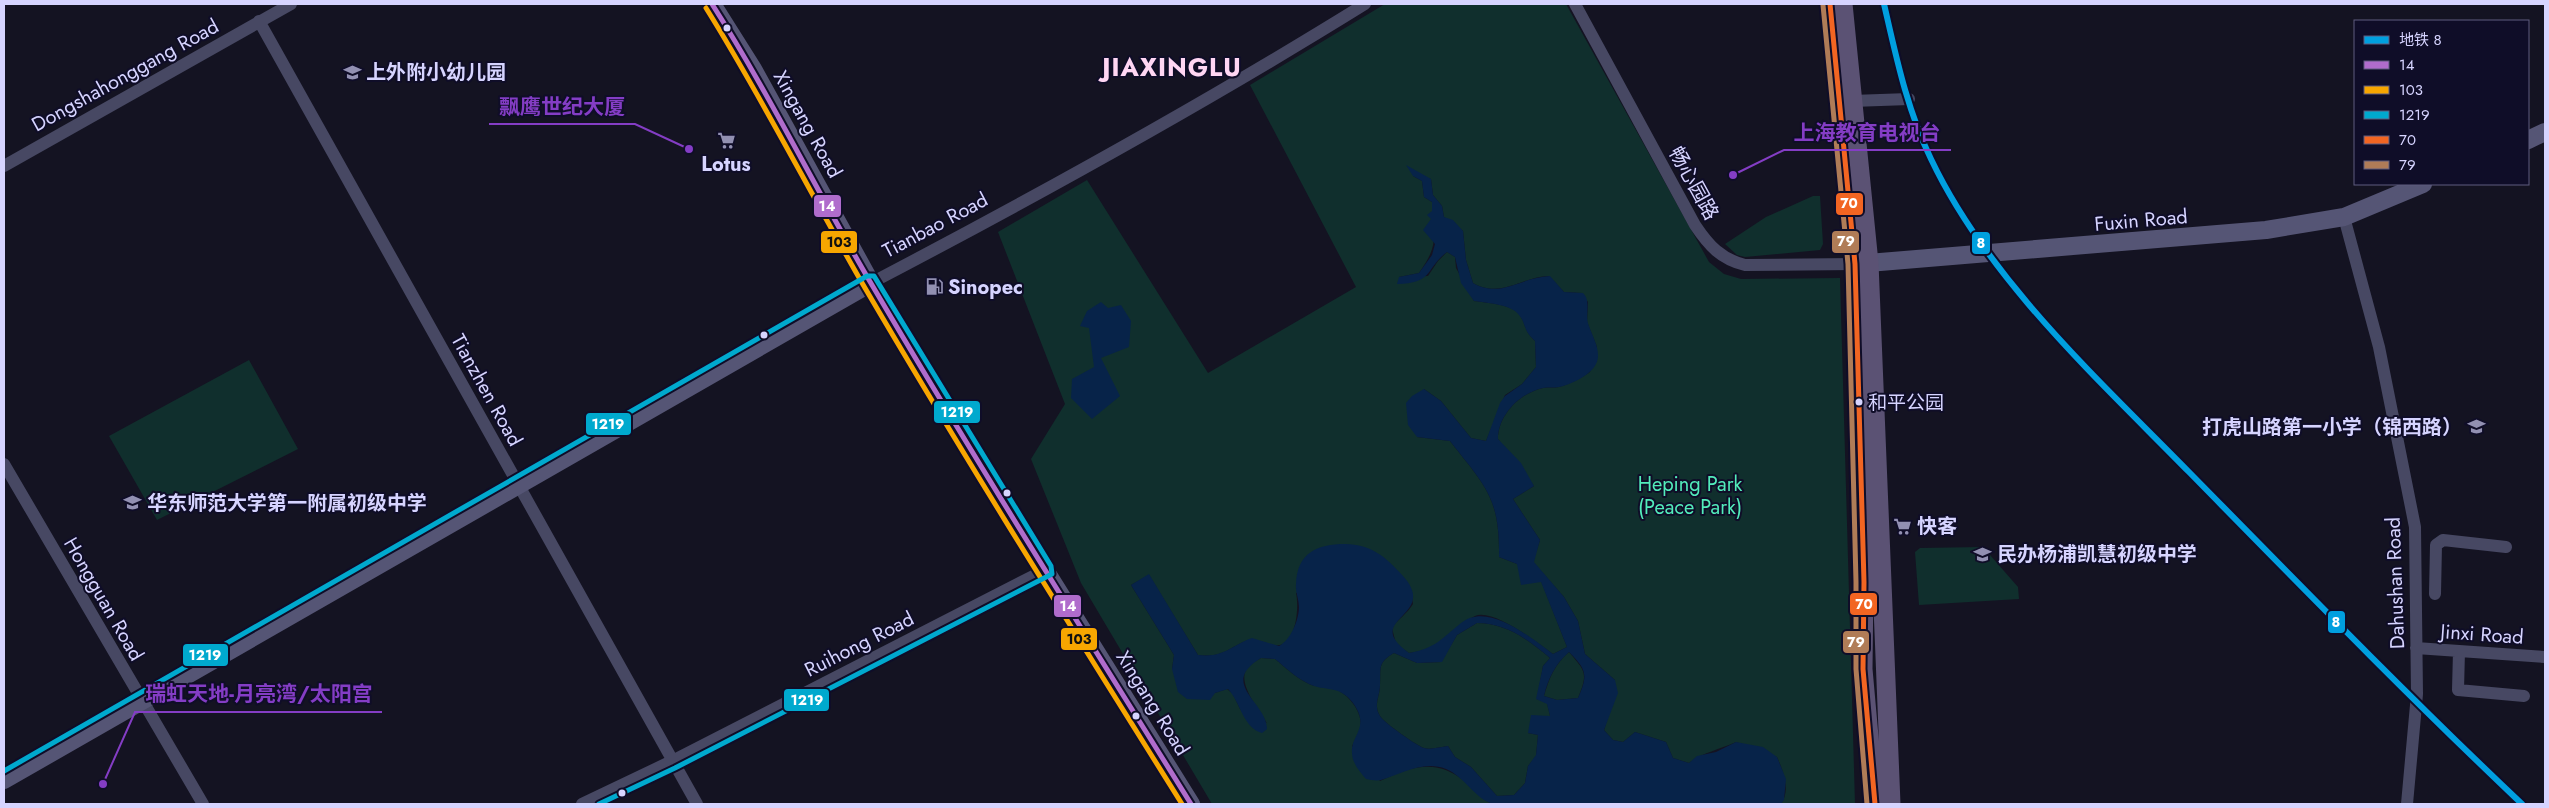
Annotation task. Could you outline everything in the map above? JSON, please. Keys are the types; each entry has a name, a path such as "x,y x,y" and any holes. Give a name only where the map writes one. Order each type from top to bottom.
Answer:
{"main road":[{"path":"1830,4 1862,263 1863,669 1875,804"},
{"path":"1844,4 1862,263 1891,804"}],"street":[{"name":"Dongshahonggang Road","path":"4,166 291,4"},
{"name":"Xingang Road","path":"712,4 753,68 871,283 1045,570 1191,804"},
{"name":"Tianbao Road","path":"4,780 871,283 1038,196 1262,67 1365,4"},
{"name":"畅心园路","path":"1575,4 1695,225 1711,247 1730,261 1746,265 1862,263"},
{"name":"Tianzhen Road","path":"259,21 672,761 698,804"},
{"path":"1852,101 1910,99"},
{"path":"2529,140 2545,132"},
{"name":"Fuxin Road","path":"1862,263 2266,230 2344,217 2421,185"},
{"name":"Dahushan Road","path":"2344,217 2379,347 2415,527 2417,694 2407,804"},
{"name":"Hongguan Road","path":"4,464 203,804"},
{"path":"2435,594 2436,545 2443,540 2506,547"},
{"name":"Ruihong Road","path":"582,804 672,761 1045,570"},
{"name":"Jinxi Road","path":"2416,648 2545,657"},
{"path":"2459,651 2458,690 2524,696"}],"green space":[{"name":"Heping Park (Peace Park)","path":"1385,4 1566,4 1709,262 1724,274 1741,279 1840,278 1855,804 1781,804 1786,787 1784,774 1777,757 1736,742 1705,754 1689,763 1673,758 1666,742 1635,732 1623,742 1613,740 1604,730 1615,680 1585,654 1578,621 1564,597 1533,562 1540,540 1513,499 1534,486 1498,439 1499,430 1506,414 1519,400 1534,391 1559,387 1579,379 1590,372 1597,347 1587,322 1588,302 1581,293 1564,292 1549,276 1493,289 1473,283 1466,260 1463,231 1444,217 1442,206 1433,195 1431,179 1413,176 1422,181 1424,197 1432,202 1433,246 1426,263 1419,273 1399,277 1428,276 1447,252 1455,257 1456,268 1474,301 1505,306 1519,314 1527,331 1535,341 1536,367 1522,384 1505,395 1486,441 1471,438 1441,401 1424,389 1417,437 1450,441 1473,470 1488,493 1493,506 1499,537 1499,557 1517,564 1541,581 1567,647 1553,654 1515,628 1493,617 1483,615 1469,619 1434,646 1426,650 1409,653 1396,644 1392,628 1413,604 1410,587 1296,593 1296,622 1286,642 1280,645 1272,645 1250,640 1219,654 1198,655 1149,575 1131,585 1174,655 1172,669 1215,693 1227,689 1233,694 1240,709 1267,723 1247,690 1244,676 1249,666 1261,658 1275,659 1304,681 1312,685 1335,689 1351,701 1358,713 1361,726 1360,732 1352,746 1380,781 1415,768 1437,768 1458,776 1483,799 1493,804 1212,804 1081,583 1031,459 1065,404 998,232 1087,180 1208,373 1356,287 1250,85"},
{"path":"1813,196 1820,196 1823,244 1820,250 1745,257 1737,255 1725,244 1766,217"},
{"path":"249,360 298,449 157,520 109,436"},
{"path":"1983,547 2018,587 2019,599 1919,605 1915,552 1920,548"},
{"path":"1477,623 1507,629 1534,645 1550,658 1543,666 1537,699 1547,703 1550,716 1528,733 1538,735 1536,756 1528,766 1525,783 1514,795 1497,796 1471,767 1455,757 1448,746 1429,749 1420,746 1400,734 1387,723 1380,716 1377,708 1380,670 1385,660 1394,653 1417,663 1441,662 1457,635"},
{"path":"1569,652 1584,673 1578,698 1557,700 1544,696 1553,672"}],"water":[{"path":"1406,165 1431,179 1433,195 1442,206 1444,217 1453,220 1463,231 1466,260 1473,283 1493,289 1550,276 1564,292 1583,293 1586,297 1588,322 1598,351 1594,367 1590,372 1571,383 1534,391 1519,400 1506,414 1499,430 1498,439 1521,463 1534,486 1513,499 1540,540 1534,562 1564,597 1578,621 1585,654 1615,680 1618,693 1604,730 1613,740 1623,742 1635,732 1666,742 1673,758 1689,763 1697,756 1716,752 1736,742 1763,747 1777,757 1786,779 1784,800 1781,804 1493,804 1481,797 1452,772 1437,767 1421,767 1379,780 1366,779 1352,757 1352,747 1360,725 1358,712 1353,703 1342,693 1304,681 1275,659 1261,658 1249,667 1244,676 1244,685 1265,719 1267,729 1262,733 1250,726 1228,689 1215,693 1210,700 1187,699 1178,692 1172,669 1174,655 1131,585 1149,574 1198,655 1221,653 1252,638 1279,646 1291,634 1298,617 1299,607 1296,587 1297,573 1300,565 1310,552 1317,548 1335,544 1355,545 1370,549 1384,557 1403,576 1412,590 1413,600 1395,624 1393,632 1396,641 1409,653 1432,646 1461,623 1472,617 1484,616 1509,624 1553,654 1567,647 1541,582 1521,585 1517,564 1499,557 1497,520 1493,506 1488,493 1473,470 1450,441 1417,437 1408,425 1406,403 1412,396 1424,389 1441,401 1471,438 1486,441 1500,403 1505,396 1522,384 1536,367 1535,341 1526,330 1519,315 1505,306 1474,301 1461,283 1455,257 1447,252 1423,278 1409,283 1397,284 1399,277 1419,273 1432,255 1435,244 1423,230 1431,219 1427,215 1432,211 1432,202 1424,197 1422,181 1413,176","holes":["1477,623 1507,629 1534,645 1550,658 1543,666 1536,699 1547,704 1550,716 1531,715 1528,733 1538,735 1536,755 1528,766 1525,783 1514,795 1497,796 1471,767 1455,757 1448,746 1429,749 1420,746 1400,734 1387,723 1380,716 1377,708 1380,670 1385,660 1394,653 1417,663 1442,662 1457,635","1569,652 1584,673 1583,684 1578,698 1557,700 1544,696 1553,672"]},
{"path":"1101,302 1108,308 1121,305 1131,321 1129,347 1101,358 1120,396 1092,419 1071,398 1072,379 1094,367 1089,328 1080,326 1087,311"}],"metro line":[{"name":"8","path":"1884,4 1909,102 1931,159 1955,203 1982,245 2013,286 2118,400 2313,598 2522,804"}],"transit line":[{"name":"14","path":"712,4 754,73 852,250 950,416 1191,804"},
{"name":"70","path":"1830,4 1855,264 1864,582 1863,669 1875,804"},
{"name":"79","path":"1823,5 1848,264 1856,582 1856,669 1867,804"},
{"name":"103","path":"706,8 747,77 865,288 1022,547 1182,804"},
{"name":"1219","path":"4,771 867,276 874,276 1051,566 1052,574 675,768 599,804"}],"place":[{"name":"上外附小幼儿园","path":"352,72"},
{"name":"Lotus","path":"726,140"},
{"name":"飘鹰世纪大厦","path":"689,149"},
{"name":"上海教育电视台","path":"1733,175"},
{"name":"Sinopec","path":"934,287"},
{"name":"和平公园","path":"1859,402"},
{"name":"打虎山路第一小学（锦西路）","path":"2476,427"},
{"name":"华东师范大学第一附属初级中学","path":"133,503"},
{"name":"快客","path":"1903,526"},
{"name":"民办杨浦凯慧初级中学","path":"1983,554"},
{"name":"瑞虹天地-月亮湾/太阳宫","path":"103,784"}],"district":[{"name":"JIAXINGLU","path":"1172,67"}]}
